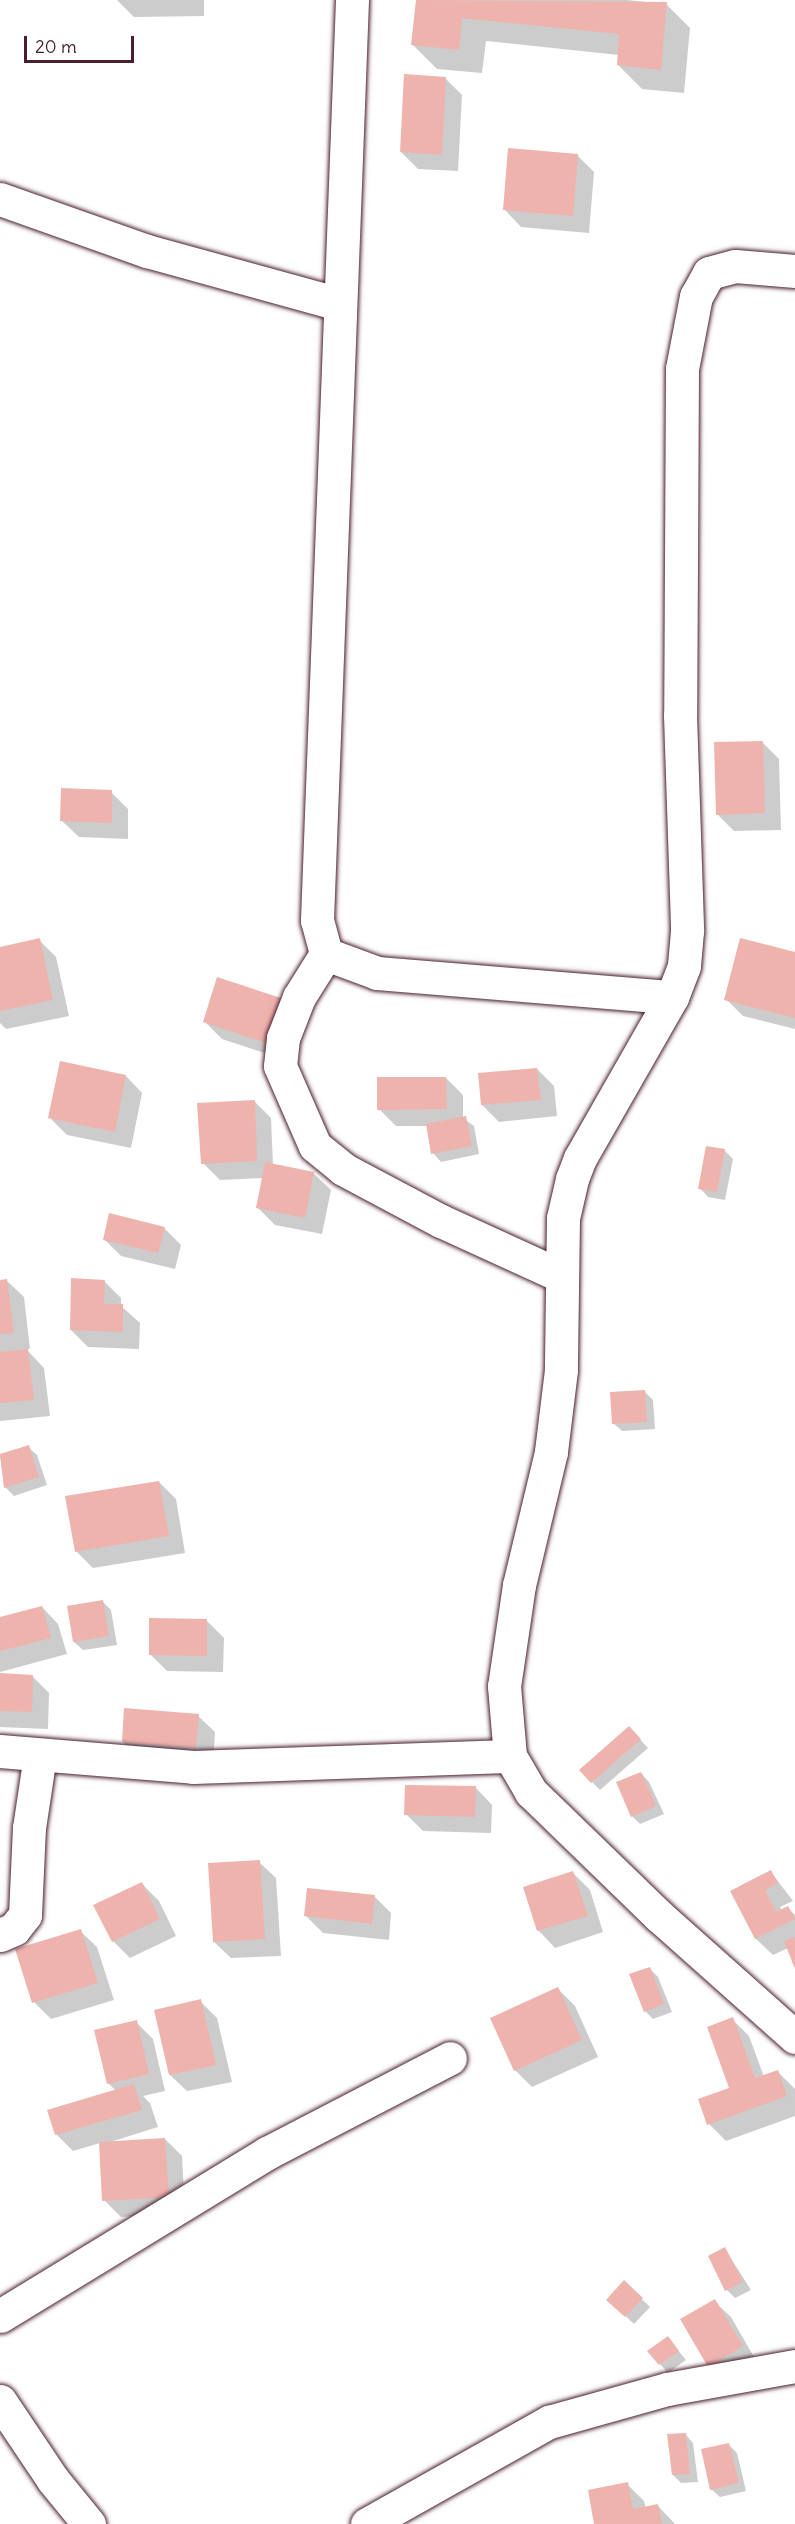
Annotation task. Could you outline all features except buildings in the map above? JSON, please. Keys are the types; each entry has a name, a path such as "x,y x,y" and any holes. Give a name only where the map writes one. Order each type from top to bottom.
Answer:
{"street":[{"path":"352,0 317,920 326,954 299,997 283,1038 280,1066 315,1146 353,1174 441,1221 559,1275"},
{"path":"0,199 147,251 339,304"},
{"path":"795,271 735,266 709,273 696,296 682,369 680,715 687,931 684,966 672,997 580,1158 563,1218 559,1275 561,1370 551,1452 504,1662 510,1756 531,1792 600,1861 795,2037"},
{"path":"326,954 377,973 672,997"},
{"path":"0,1751 193,1767 510,1756"},
{"path":"0,1935 14,1929 25,1915 29,1828 40,1755"},
{"path":"0,2316 267,2153 450,2058"},
{"path":"367,2524 549,2422 667,2390 795,2366"},
{"path":"0,2401 53,2480 89,2524"}]}
